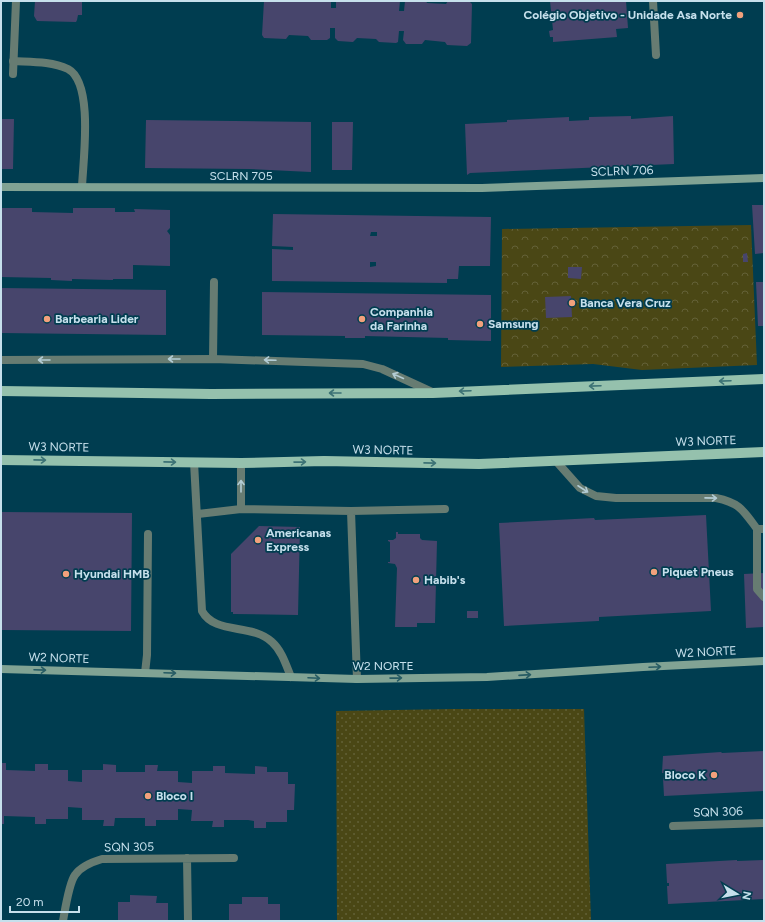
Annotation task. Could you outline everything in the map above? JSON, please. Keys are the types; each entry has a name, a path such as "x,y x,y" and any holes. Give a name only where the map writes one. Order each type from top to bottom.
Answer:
{"main road":[{"path":"1,391 211,394 433,393 764,379"},
{"name":"W3 NORTE","path":"1,460 241,463 324,461 479,464 764,452"}],"street":[{"path":"13,74 16,1"},
{"path":"652,1 656,55"},
{"path":"13,60 55,64 69,70 78,79 84,100 85,126 82,187"},
{"name":"SCLRN 706","path":"482,188 764,178"},
{"name":"SCLRN 705","path":"1,187 482,188"},
{"path":"213,359 214,282"},
{"path":"1,360 213,359 363,364 382,369 433,393"},
{"path":"556,461 580,488 596,496 616,498 716,498 730,501 740,507 760,529 757,589 764,597"},
{"path":"194,462 198,514 200,600 202,611 206,618 211,622 254,631 264,635 279,650 291,677"},
{"path":"241,463 241,509"},
{"path":"198,514 241,509 351,511 445,509"},
{"path":"351,511 356,679"},
{"path":"145,673 147,655 148,534"},
{"name":"W2 NORTE","path":"1,668 356,679 487,677 764,661"},
{"name":"SQN 306","path":"673,826 764,823"},
{"path":"187,858 188,921"},
{"name":"SQN 305","path":"63,921 67,897 74,875 88,864 102,859 234,858"}],"green space":[{"path":"751,225 757,365 642,370 593,364 501,367 502,229"},
{"path":"584,709 591,921 337,921 336,711"}],"building":[{"path":"35,1 82,1 82,15 78,15 76,22 37,21 34,16"},
{"path":"264,1 331,1 331,8 336,8 336,1 400,1 399,11 404,11 405,1 426,1 427,3 446,4 448,1 470,2 472,4 471,43 467,46 447,45 445,42 425,40 422,44 406,44 403,40 404,31 399,31 398,42 396,43 379,42 376,39 357,38 353,42 338,41 335,38 335,28 330,28 330,38 327,40 311,40 308,36 289,35 286,39 264,38 262,35"},
{"path":"550,1 626,1 628,28 616,29 617,37 553,42 553,37 550,37 549,31 553,30"},
{"path":"631,116 631,119 673,116 674,164 470,173 467,175 465,124 569,117 569,121 589,120 589,117"},
{"path":"1,119 14,119 13,169 1,169"},
{"path":"146,120 311,122 311,172 249,169 145,168"},
{"path":"332,122 353,122 352,170 332,170"},
{"path":"752,205 764,205 764,253 755,254"},
{"path":"1,208 32,208 32,212 73,213 73,208 115,208 115,212 135,212 134,209 170,210 170,228 167,231 170,235 170,266 133,265 133,279 72,279 72,281 51,280 51,278 1,277"},
{"path":"273,214 491,217 490,266 459,266 458,279 447,279 447,283 272,281 272,249 293,250 293,247 272,246","holes":["371,232 377,232 377,236 370,236","370,262 376,262 376,266 370,267"]},
{"path":"747,253 748,262 743,262 743,254"},
{"path":"568,267 582,267 581,279 568,278"},
{"path":"756,282 764,282 764,326 758,326"},
{"path":"1,288 166,290 166,335 1,333"},
{"path":"262,292 491,295 491,341 448,340 448,338 365,336 365,338 345,338 345,336 262,335"},
{"path":"571,296 572,317 546,318 545,297"},
{"name":"Hyundai HMB","path":"1,512 132,513 131,631 1,630"},
{"path":"706,515 711,611 599,617 599,621 504,626 499,523 594,518 595,520"},
{"path":"259,526 300,527 298,615 233,614 233,612 231,612 231,554"},
{"name":"Habib's","path":"396,532 398,532 398,534 420,534 420,538 422,540 437,541 435,623 417,623 417,627 395,627 397,568 395,564 388,563 390,562 390,542 388,540 393,540 396,538"},
{"path":"764,573 764,627 746,628 744,574"},
{"path":"467,611 478,611 478,618 467,618"},
{"name":"Bloco K","path":"764,751 764,791 664,796 664,773 662,773 663,756"},
{"name":"Bloco I","path":"1,763 6,763 6,770 35,771 35,764 48,764 48,770 68,770 68,781 82,782 82,770 103,770 103,764 116,765 116,772 145,772 145,765 158,765 157,771 178,771 178,782 192,783 192,771 213,771 213,766 225,766 225,773 255,774 255,766 267,767 267,772 288,772 288,784 295,784 294,810 287,810 287,822 266,822 266,828 254,828 254,821 248,820 224,820 224,827 212,827 213,821 191,821 192,810 178,809 178,820 156,820 156,826 145,826 145,818 115,818 114,826 103,826 104,820 82,820 82,808 68,807 68,819 46,819 46,824 35,824 35,817 4,816 4,824 1,824"},
{"path":"764,860 764,899 668,904 667,886 669,886 669,883 667,883 666,864"},
{"path":"130,895 157,896 156,903 168,903 168,921 118,921 118,902 130,902"},
{"path":"242,897 268,897 268,904 280,904 280,921 229,921 229,904 242,904"}],"place":[{"name":"Colégio Objetivo - Unidade Asa Norte","path":"740,15"},
{"name":"Banca Vera Cruz","path":"572,303"},
{"name":"Barbearia Lider","path":"47,319"},
{"name":"Companhia da Farinha","path":"362,319"},
{"name":"Samsung","path":"480,324"},
{"name":"Americanas Express","path":"258,540"},
{"name":"Piquet Pneus","path":"654,572"},
{"name":"Hyundai HMB","path":"66,574"},
{"name":"Habib's","path":"416,580"},
{"name":"Bloco K","path":"714,775"},
{"name":"Bloco I","path":"148,796"}]}
